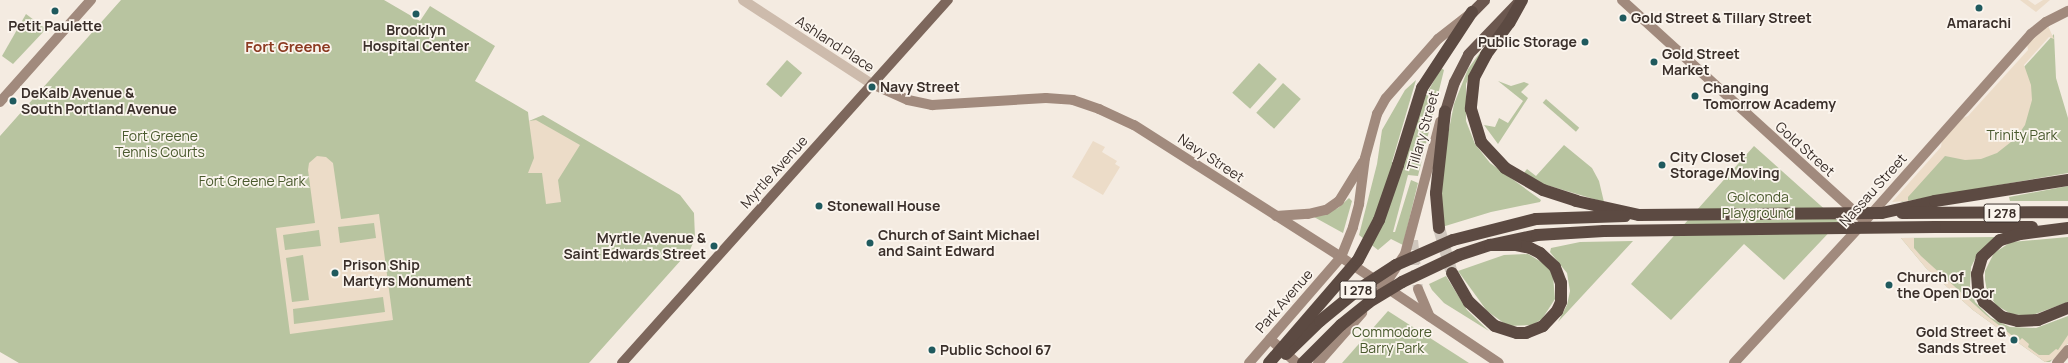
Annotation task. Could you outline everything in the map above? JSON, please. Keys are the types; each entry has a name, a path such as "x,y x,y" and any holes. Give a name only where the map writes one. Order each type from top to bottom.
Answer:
{"highway":[{"path":"1269,363 1358,260 1379,220 1422,88 1472,12 1484,0"},
{"path":"1521,0 1509,24 1486,55 1474,78 1471,109 1477,134 1492,156 1522,179 1557,195 1604,211 1639,215 1882,213 1935,207 2068,180"},
{"name":"Tillary Street","path":"1445,111 1456,75 1468,54 1521,0"},
{"path":"1439,228 1436,193 1445,111"},
{"name":"I 278","path":"1935,207 2068,212"},
{"name":"I 278","path":"1278,363 1320,321 1359,289 1396,265 1453,240 1536,219 1604,211"},
{"name":"I 278","path":"1303,363 1341,325 1369,302 1402,282 1459,256 1490,245 1537,235 1604,231 1935,227 2068,228"},
{"path":"2068,228 2020,234 2000,240 1982,257 1977,274 1978,289 1984,302 2002,317 2018,321 2038,320 2068,308"},
{"path":"1452,273 1469,302 1495,326 1517,333 1535,331 1543,326 1557,311 1561,302 1561,283 1556,267 1540,253 1530,248 1516,245 1490,245"}],"main road":[{"path":"0,102 91,0"},
{"name":"Myrtle Avenue","path":"622,363 948,0"},
{"name":"Gold Street","path":"1622,0 1865,221"},
{"path":"1341,257 1359,204 1365,158 1377,114 1386,98 1438,39 1472,12"},
{"name":"Nassau Street","path":"1734,363 1865,221 2031,34 2046,22 2068,12"},
{"name":"Navy Street","path":"872,84 908,100 932,104 1046,98 1073,100 1099,109 1134,125 1341,257 1499,363"},
{"name":"Tillary Street","path":"1384,287 1405,254 1414,227 1431,152 1445,111"},
{"path":"1276,216 1308,214 1326,210 1339,201 1348,190 1365,158"},
{"path":"1413,240 1414,227"},
{"name":"Park Avenue","path":"1249,363 1341,257"},
{"path":"1318,363 1384,287"},
{"path":"1418,289 1430,317"},
{"path":"1270,339 1296,363"},
{"path":"2057,363 2068,350"}],"street":[{"name":"Ashland Place","path":"743,0 872,84"}],"green space":[{"name":"Fort Greene Park","path":"121,0 384,0 420,21 430,6 495,46 475,81 528,112 529,121 543,115 680,195 694,213 695,238 690,250 589,363 19,363 0,352 0,136"},
{"path":"26,14 46,29 13,64 2,56"},
{"name":"Trinity Park","path":"2054,34 2056,78 2068,118 2068,173 1901,202"},
{"path":"1490,39 1491,41 1475,63 1466,84 1466,121 1475,144 1490,163 1541,200 1540,202 1491,212 1442,227 1440,211 1444,155 1454,104 1468,69"},
{"path":"787,60 802,73 781,97 766,84"},
{"path":"1259,63 1277,79 1250,109 1232,93"},
{"path":"1441,68 1444,70 1418,176 1408,175 1393,232 1395,232 1411,180 1418,183 1403,245 1391,239 1378,250 1359,235 1377,164 1382,130 1405,90 1416,80 1392,162 1403,165 1420,106"},
{"path":"1498,81 1511,86 1524,82 1529,84 1521,92 1528,98 1498,144 1484,125 1495,127 1499,118 1508,123 1523,101"},
{"path":"1283,83 1301,99 1274,129 1256,113"},
{"path":"1546,99 1579,128 1576,132 1543,103"},
{"path":"1564,145 1592,168 1599,181 1604,202 1543,184 1524,173 1527,169 1536,176"},
{"name":"Golconda Playground","path":"1754,146 1839,222 1784,280 1744,244 1671,320 1631,284"},
{"path":"2068,186 2068,201 2010,201 2009,197"},
{"path":"1349,198 1352,201 1343,233 1314,217 1338,208"},
{"path":"1995,237 1977,255 1971,267 1970,286 1975,302 1991,318 2010,327 2036,328 2068,316 2068,343 2050,362 2045,362 1973,310 1926,268 1901,238"},
{"path":"2068,237 2068,302 2030,316 2011,314 1996,305 1987,291 1985,280 1985,271 1994,253 2011,242"},
{"path":"1633,241 1558,322 1567,305 1570,291 1567,273 1550,252 1551,248 1580,242"},
{"path":"1528,254 1548,266 1553,276 1555,299 1542,319 1532,325 1508,326 1487,311 1458,271 1504,255"},
{"path":"1446,276 1467,310 1489,331 1444,303 1432,290 1429,284"},
{"name":"Commodore Barry Park","path":"1388,311 1469,363 1342,363"}],"shaded area":[{"path":"2020,0 2028,0 2035,5 2043,0 2050,0 2036,12"},
{"path":"2048,26 2054,39 2049,37 2024,65 2031,85 2032,100 2025,125 2016,138 1997,153 1981,159 1965,160 1945,156 1908,197 1908,201 1892,202 1941,147 1942,140 1963,118 1968,116 2028,50 2027,44"},
{"path":"536,120 580,145 558,180 561,202 546,204 542,173 528,173 534,158 529,121"},
{"path":"1093,141 1105,147 1102,152 1117,161 1115,164 1120,167 1103,195 1072,177"},
{"path":"317,156 326,157 333,163 341,219 379,214 393,320 290,334 276,228 315,223 308,170 309,163","holes":["374,223 376,238 340,243 338,227","319,230 321,246 285,250 283,235","303,255 309,300 292,302 286,258","383,297 385,312 294,324 293,309"]},
{"path":"1901,238 1914,238 1914,248 1921,256 1986,315 2019,341 2022,338 2029,344 2028,347 2039,355 2049,355 2056,349 2058,350 2068,335 2068,343 2054,359 2045,362 1973,310 1926,268"}],"tunnel":[{"path":"1439,228 1451,270"},
{"path":"1413,240 1418,289"}],"place":[{"name":"Amarachi","path":"1979,8"},
{"name":"Petit Paulette","path":"55,11"},
{"name":"Brooklyn Hospital Center","path":"416,14"},
{"name":"Gold Street & Tillary Street","path":"1623,18"},
{"name":"Public Storage","path":"1585,42"},
{"name":"Gold Street Market","path":"1654,62"},
{"name":"Navy Street","path":"872,87"},
{"name":"Changing Tomorrow Academy","path":"1695,96"},
{"name":"DeKalb Avenue & South Portland Avenue","path":"13,101"},
{"name":"City Closet Storage/Moving","path":"1662,165"},
{"name":"Stonewall House","path":"819,206"},
{"name":"Church of Saint Michael and Saint Edward","path":"870,243"},
{"name":"Myrtle Avenue & Saint Edwards Street","path":"714,246"},
{"name":"Prison Ship Martyrs Monument","path":"335,273"},
{"name":"Church of the Open Door","path":"1889,285"},
{"name":"Gold Street & Sands Street","path":"2014,340"},
{"name":"Public School 67","path":"932,350"}],"district":[{"name":"Fort Greene","path":"288,47"}],"park label":[{"name":"Fort Greene Tennis Courts","path":"160,144"}]}
